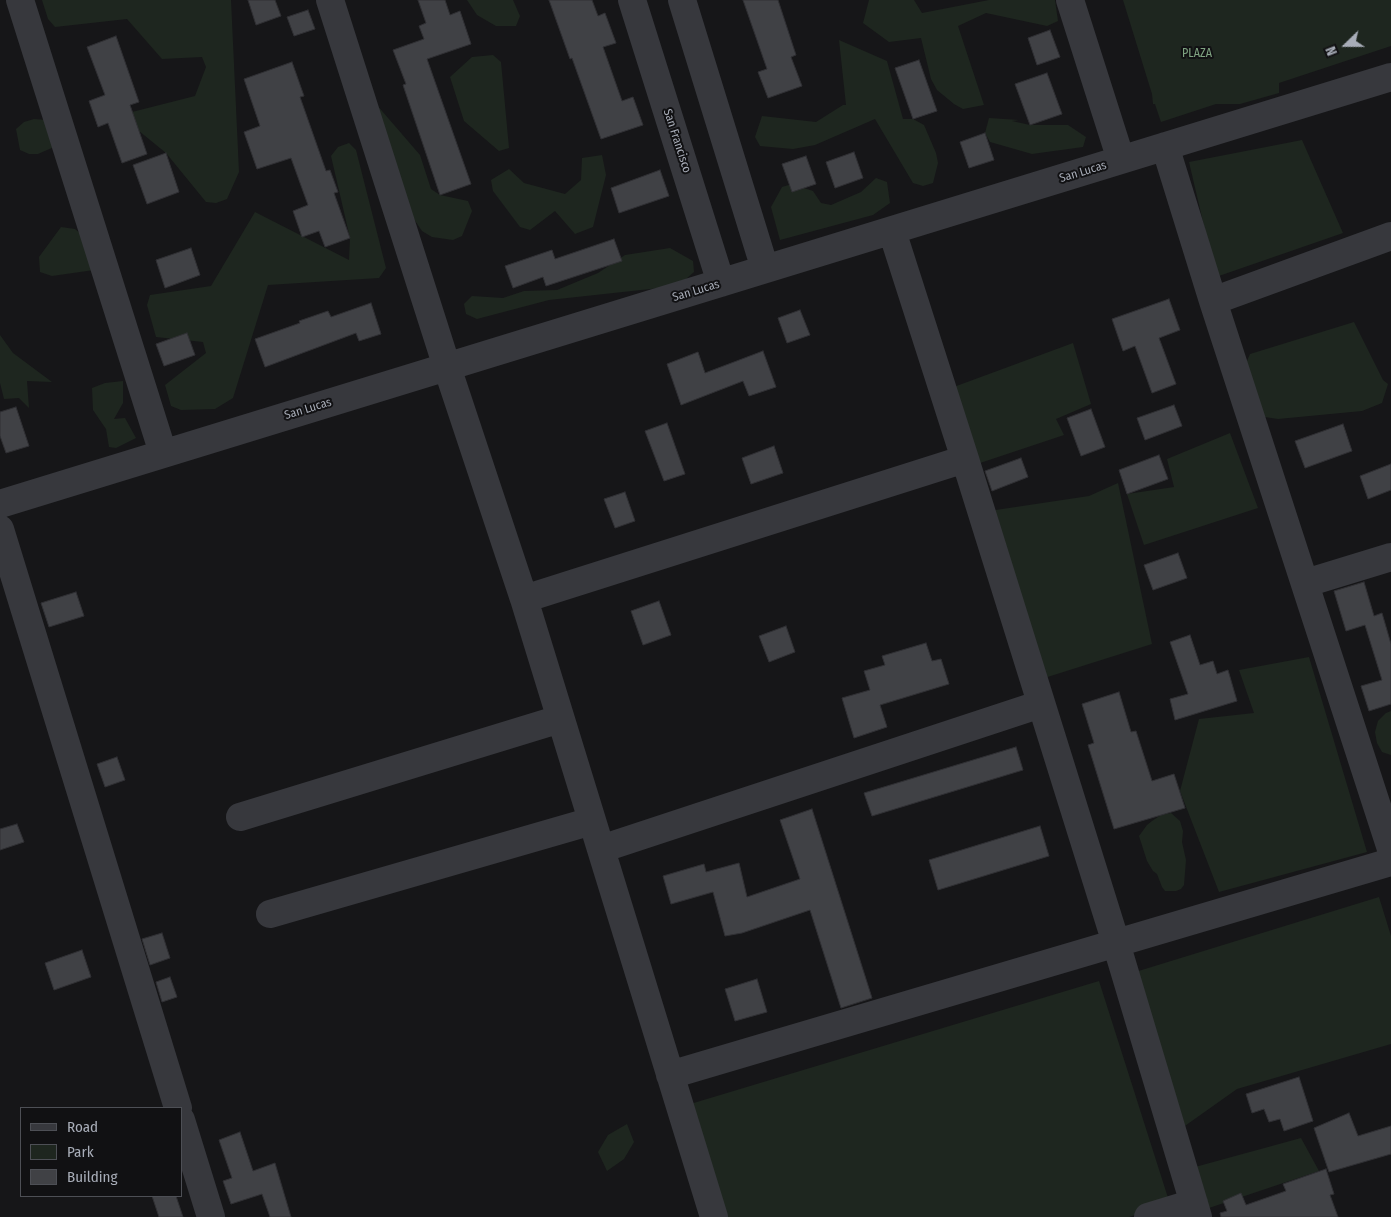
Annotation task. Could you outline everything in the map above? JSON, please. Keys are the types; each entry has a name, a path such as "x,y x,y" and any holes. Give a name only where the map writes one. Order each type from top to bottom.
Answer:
{"street":[{"path":"20,0 163,453"},
{"path":"330,0 446,367 524,599 714,1217"},
{"name":"San Francisco","path":"632,0 721,283"},
{"path":"682,0 765,269"},
{"path":"1070,0 1121,160"},
{"name":"San Lucas","path":"0,504 1391,77"},
{"path":"1165,146 1213,301 1391,849"},
{"path":"892,231 965,458 1116,943 1196,1210 1148,1217"},
{"path":"1213,301 1391,236"},
{"path":"524,599 965,458"},
{"path":"0,529 178,1107"},
{"path":"1306,583 1391,557"},
{"path":"601,850 1041,704"},
{"path":"240,817 560,719"},
{"path":"270,914 592,821"},
{"path":"670,1075 1391,862"},
{"path":"182,1123 211,1217"}],"green space":[{"path":"42,0 231,0 239,172 227,199 216,203 206,202 166,153 139,131 132,112 195,96 206,67 202,57 162,59 127,19 55,27 48,19"},
{"path":"467,0 513,0 520,16 516,26 496,26 477,15"},
{"path":"869,0 914,0 922,13 989,0 1055,0 1058,21 1047,26 986,13 958,26 984,105 963,109 937,90 931,79 921,38 889,42 863,23"},
{"name":"PLAZA","path":"1123,0 1391,0 1391,46 1279,83 1279,93 1240,104 1216,104 1161,122 1155,104 1153,104 1152,94"},
{"path":"839,40 887,61 903,119 913,119 924,125 936,153 938,163 933,183 923,186 913,183 875,119 815,145 793,149 760,146 755,137 762,116 816,122 846,105"},
{"path":"493,55 501,62 509,148 499,151 464,121 450,77 472,57"},
{"path":"376,104 420,155 431,189 440,195 468,201 472,211 462,236 453,240 432,237 422,231 403,203"},
{"path":"989,118 1019,120 1012,121 1030,125 1068,125 1086,137 1083,147 1032,154 990,142 985,133"},
{"path":"34,119 47,120 54,147 38,154 29,154 20,150 16,129 24,122"},
{"path":"1302,140 1343,233 1216,277 1189,162"},
{"path":"349,143 356,150 386,268 379,278 268,285 233,398 215,409 181,410 171,406 165,385 206,353 203,342 156,337 147,305 150,295 211,286 255,212 349,260 350,238 331,156 338,147"},
{"path":"602,155 606,175 593,227 575,234 555,211 530,230 520,227 493,191 491,180 509,169 524,183 565,194 581,180 582,158"},
{"path":"876,178 887,182 890,203 873,215 780,240 771,207 782,187 792,184 813,191 821,203 831,205 861,192"},
{"path":"61,227 75,229 82,235 94,270 52,276 40,272 39,257"},
{"path":"670,248 693,261 694,272 678,286 549,300 477,319 466,314 464,304 472,296 503,298 524,291 557,290 598,273 625,255"},
{"path":"1354,322 1383,380 1388,384 1382,403 1362,411 1278,419 1258,416 1241,375 1250,354"},
{"path":"0,335 13,353 52,382 27,381 29,408 19,398 4,399 0,383"},
{"path":"1073,343 1091,404 1056,419 1064,435 977,464 951,388"},
{"path":"123,381 123,403 114,419 125,418 136,438 116,448 109,447 106,429 93,410 92,388 105,383"},
{"path":"1230,433 1258,508 1144,545 1127,494 1174,487 1167,459"},
{"path":"1118,483 1152,644 1038,680 989,511 1089,496"},
{"path":"1309,657 1367,852 1219,892 1180,791 1199,719 1254,713 1239,670"},
{"path":"1391,711 1391,755 1382,752 1377,743 1375,732 1378,721"},
{"path":"1171,813 1180,821 1186,860 1184,885 1176,891 1165,891 1157,874 1147,861 1139,836 1152,821 1161,815"},
{"path":"1379,897 1391,936 1391,1044 1237,1089 1182,1128 1132,973"},
{"path":"1099,981 1170,1204 1129,1217 725,1217 687,1105"},
{"path":"627,1124 634,1142 624,1159 607,1171 598,1152 608,1135"},
{"path":"1301,1138 1319,1171 1206,1209 1195,1167"}],"building":[{"path":"248,0 275,0 281,16 256,25"},
{"path":"418,0 445,0 450,15 460,11 471,44 427,59 471,184 440,195 403,85 406,84 393,50 424,39 419,26 426,23"},
{"path":"549,0 592,0 598,16 605,13 616,43 603,47 622,101 633,97 643,125 601,139"},
{"path":"743,0 778,0 796,55 791,57 802,86 768,98 758,72 767,69"},
{"path":"308,10 315,29 294,36 287,17"},
{"path":"1050,30 1060,57 1037,65 1028,38"},
{"path":"116,36 139,102 130,105 147,154 122,163 108,123 98,127 89,101 105,95 87,47"},
{"path":"919,60 937,111 913,119 895,68"},
{"path":"292,62 304,96 300,97 326,171 330,170 338,192 334,193 350,238 325,247 319,231 302,237 293,211 308,205 291,158 257,169 244,132 260,126 244,79"},
{"path":"1047,73 1062,114 1030,125 1015,84"},
{"path":"985,133 994,160 969,168 960,142"},
{"path":"854,152 863,178 835,188 826,162"},
{"path":"166,153 179,192 147,204 133,165"},
{"path":"806,156 816,184 792,192 782,164"},
{"path":"660,170 669,196 619,213 611,188"},
{"path":"614,239 622,261 546,286 543,277 513,288 505,266 552,250 555,259"},
{"path":"191,248 200,275 165,288 156,260"},
{"path":"1169,299 1180,330 1159,338 1176,384 1152,393 1135,346 1123,351 1112,319"},
{"path":"371,303 381,334 359,341 356,333 265,367 255,339 328,311 331,317"},
{"path":"800,310 810,335 787,343 778,318"},
{"path":"187,333 195,355 164,366 156,344"},
{"path":"763,351 776,387 749,396 743,381 681,405 667,364 698,352 705,373"},
{"path":"1174,405 1182,426 1145,440 1137,418"},
{"path":"16,407 29,446 6,453 0,436 0,412"},
{"path":"1091,409 1105,447 1081,456 1067,418"},
{"path":"667,423 685,474 664,481 645,431"},
{"path":"1343,424 1352,451 1305,468 1295,441"},
{"path":"774,446 783,473 751,484 742,458"},
{"path":"1159,455 1168,479 1127,494 1119,470"},
{"path":"1021,458 1028,477 992,491 985,471"},
{"path":"1391,464 1391,490 1368,499 1360,476"},
{"path":"625,492 635,521 615,528 604,499"},
{"path":"1178,553 1187,578 1153,590 1144,565"},
{"path":"1364,582 1374,616 1382,613 1391,644 1391,704 1369,711 1361,686 1382,680 1365,625 1346,631 1334,591"},
{"path":"76,592 84,616 49,627 41,603"},
{"path":"659,601 671,635 643,645 631,611"},
{"path":"786,626 795,652 769,662 759,636"},
{"path":"1190,635 1200,665 1213,661 1217,674 1228,670 1237,701 1175,720 1170,699 1188,694 1170,642"},
{"path":"926,643 932,661 941,659 949,684 880,705 887,727 854,738 842,698 870,690 864,671 885,665 882,656"},
{"path":"1119,692 1131,732 1136,731 1152,781 1174,774 1185,808 1114,829 1088,745 1094,743 1082,704"},
{"path":"1016,747 1023,770 872,816 864,793"},
{"path":"117,757 125,780 105,787 97,764"},
{"path":"812,809 872,998 841,1008 810,910 742,933 725,936 713,892 671,904 663,876 704,864 706,872 739,863 747,897 800,879 780,820"},
{"path":"17,824 24,842 0,850 0,829"},
{"path":"1040,826 1049,856 938,890 929,860"},
{"path":"162,933 170,958 150,965 142,939"},
{"path":"82,950 91,977 54,990 45,963"},
{"path":"170,977 177,997 162,1002 156,982"},
{"path":"757,979 767,1012 735,1021 725,989"},
{"path":"1299,1077 1313,1121 1284,1131 1280,1119 1269,1122 1264,1109 1252,1113 1246,1094"},
{"path":"1349,1113 1358,1136 1391,1126 1391,1154 1329,1172 1314,1128"},
{"path":"240,1132 253,1171 275,1163 291,1217 270,1217 262,1194 231,1204 223,1181 232,1178 219,1140"},
{"path":"1326,1169 1334,1194 1330,1195 1338,1217 1221,1217 1220,1213 1227,1211 1223,1201 1241,1193 1246,1205 1286,1191 1283,1184"},
{"path":"152,1197 176,1197 183,1217 159,1217"}]}
